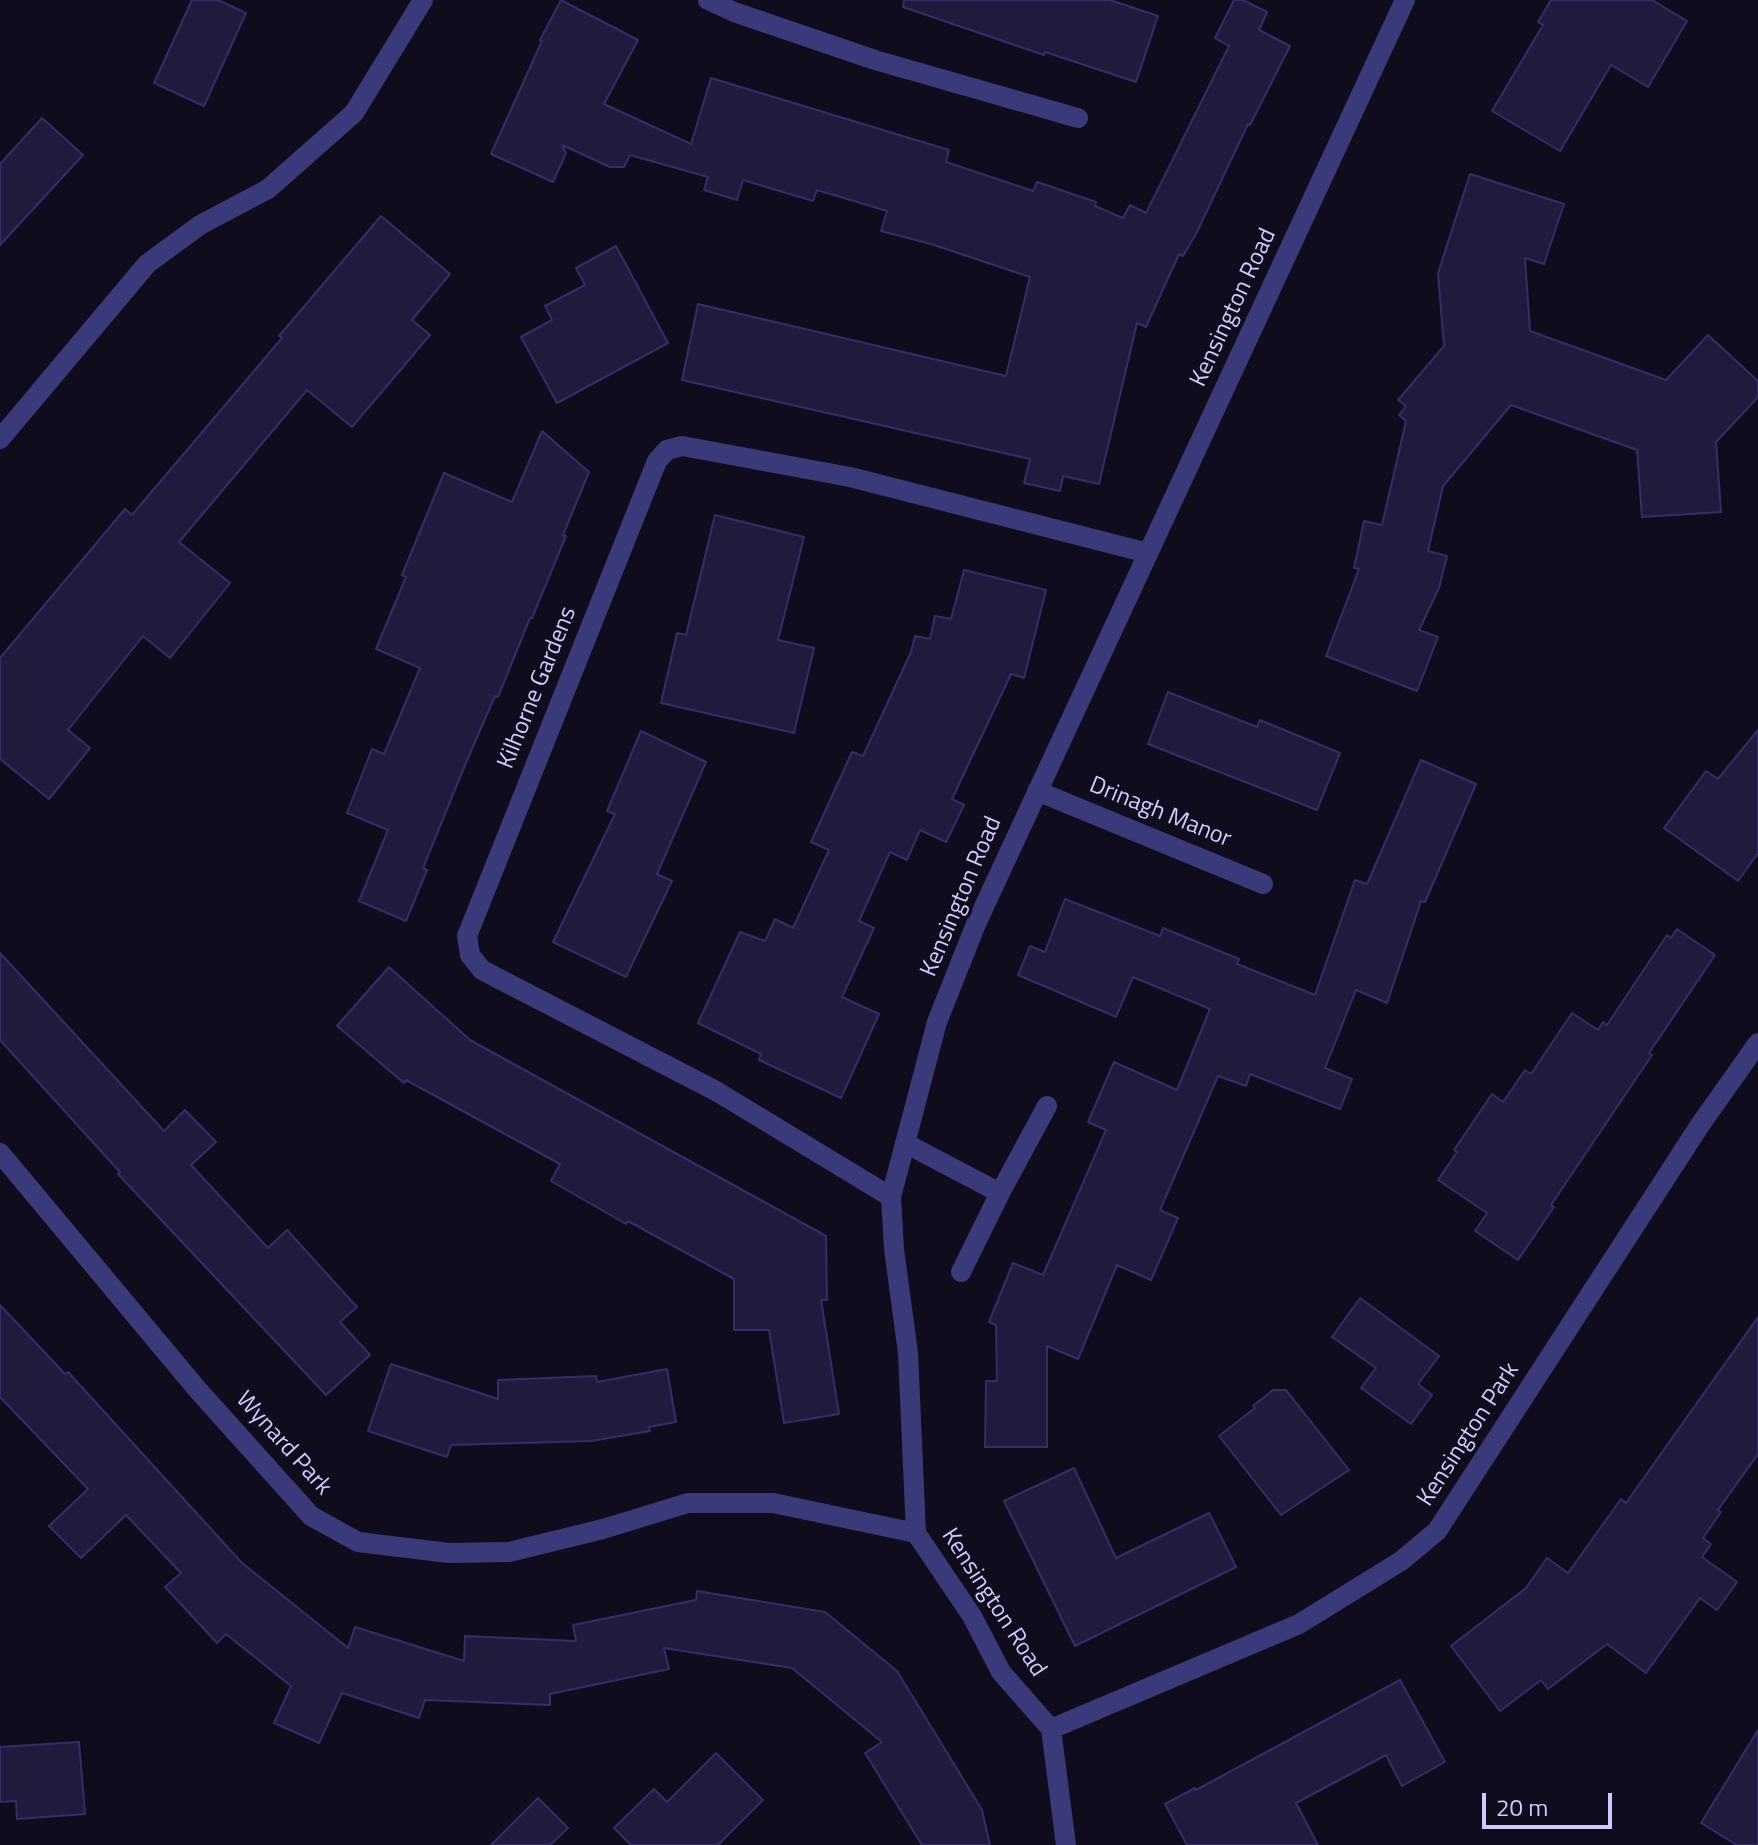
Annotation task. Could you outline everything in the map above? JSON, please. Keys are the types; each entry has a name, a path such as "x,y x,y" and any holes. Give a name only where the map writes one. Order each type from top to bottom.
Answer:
{"street":[{"path":"0,439 147,264 200,225 268,189 354,113 423,0"},
{"path":"708,0 734,12 875,60 1078,118"},
{"name":"Kensington Road","path":"1051,1729 1001,1672 972,1616 916,1533 908,1353 894,1249 891,1197 937,1022 976,924 1405,0"},
{"name":"Kilhorne Gardens","path":"891,1197 716,1091 482,970 470,955 467,936 472,921 657,461 667,450 682,446 850,477 1148,553"},
{"name":"Drinagh Manor","path":"1037,791 1263,884"},
{"name":"Kensington Park","path":"1051,1729 1299,1624 1401,1561 1437,1531 1700,1125 1758,1043"},
{"path":"961,1272 1047,1106"},
{"path":"905,1143 1000,1193"},
{"name":"Wynard Park","path":"0,1153 197,1389 311,1516 358,1542 449,1553 509,1552 603,1529 688,1503 773,1503 916,1533"},
{"path":"1051,1729 1066,1845"}],"building":[{"path":"192,0 218,0 246,13 204,106 154,83"},
{"path":"561,0 638,40 604,104 691,144 711,78 949,150 946,162 1033,191 1037,182 1096,202 1095,206 1123,218 1130,205 1146,213 1229,46 1215,38 1234,0 1243,0 1267,12 1259,30 1290,46 1248,124 1197,232 1183,256 1179,254 1146,327 1137,323 1099,484 1063,476 1060,491 1024,483 1030,459 682,380 698,304 1006,376 1030,277 881,231 887,211 817,190 813,201 743,180 737,200 704,190 708,177 630,155 624,167 610,167 562,145 566,153 553,182 491,154 540,40"},
{"path":"904,0 1110,0 1158,16 1136,82 1045,52 1044,55 903,7"},
{"path":"1551,0 1652,0 1687,21 1648,87 1611,65 1560,151 1492,111 1543,25 1538,22"},
{"path":"42,118 83,155 0,245 0,164"},
{"path":"1470,174 1564,204 1544,264 1525,258 1530,331 1666,380 1708,335 1758,381 1758,397 1716,442 1721,512 1642,517 1637,450 1511,405 1443,486 1428,551 1447,556 1439,588 1419,630 1438,637 1417,691 1326,656 1359,569 1354,568 1364,521 1382,525 1406,421 1399,415 1406,406 1398,400 1444,346 1438,273"},
{"path":"381,216 450,274 412,320 430,335 352,427 307,390 179,542 230,583 170,658 143,636 68,730 90,748 49,799 0,759 0,658 125,509 132,515"},
{"path":"616,246 668,343 557,403 521,337 552,320 545,306 585,285 576,268"},
{"path":"542,431 589,472 532,618 498,697 495,696 423,868 427,870 406,921 359,901 388,830 347,813 372,749 384,754 420,668 376,649 406,577 402,575 444,473 512,502"},
{"path":"715,515 804,537 778,640 814,648 794,733 661,703 677,633 686,635"},
{"path":"964,570 1046,590 1024,678 1011,674 952,799 964,805 946,842 920,830 907,860 890,852 859,921 874,928 842,997 879,1014 841,1098 759,1060 761,1054 698,1023 740,932 765,941 775,919 793,928 829,850 811,842 852,752 863,756 911,652 915,636 930,639 935,616 951,619"},
{"path":"1168,692 1257,727 1260,720 1340,753 1317,810 1148,744"},
{"path":"1758,730 1758,853 1738,881 1664,828 1706,771 1718,779"},
{"path":"641,731 706,762 657,874 672,881 626,977 553,942 615,814 607,811"},
{"path":"1421,760 1476,784 1425,902 1421,901 1387,1003 1356,990 1325,1068 1352,1079 1340,1109 1250,1074 1246,1086 1218,1076 1160,1210 1178,1218 1151,1280 1117,1265 1078,1359 1047,1346 1047,1447 985,1447 986,1381 997,1381 996,1325 989,1322 1013,1263 1043,1275 1106,1130 1088,1122 1114,1062 1177,1090 1210,1009 1133,977 1116,1017 1018,975 1030,946 1045,952 1065,899 1160,936 1163,928 1239,959 1237,964 1315,995 1355,880 1367,884"},
{"path":"1677,929 1715,955 1518,1260 1475,1231 1487,1213 1438,1180 1457,1152 1454,1150 1492,1094 1503,1102 1525,1070 1531,1074 1572,1013 1598,1030 1603,1022 1607,1025 1667,935 1671,938"},
{"path":"0,953 164,1131 185,1110 216,1142 191,1165 268,1248 287,1230 357,1307 340,1322 370,1355 326,1395 118,1174 120,1172 0,1040"},
{"path":"389,967 470,1040 826,1236 827,1300 821,1300 839,1414 784,1423 769,1330 734,1330 734,1279 628,1221 626,1224 551,1181 560,1164 406,1080 404,1083 337,1026"},
{"path":"1360,1298 1439,1356 1418,1384 1432,1395 1411,1424 1361,1388 1376,1368 1332,1337"},
{"path":"0,1305 65,1374 68,1372 242,1563 348,1648 355,1627 464,1661 465,1636 576,1641 573,1625 696,1600 697,1591 825,1612 897,1671 982,1810 990,1845 922,1845 865,1753 882,1742 792,1668 664,1648 669,1669 550,1694 550,1705 425,1700 419,1718 342,1693 319,1743 274,1723 291,1686 226,1634 217,1643 165,1587 181,1573 126,1515 81,1558 49,1526 88,1489 0,1397"},
{"path":"1758,1317 1758,1454 1718,1510 1721,1512 1703,1538 1711,1544 1702,1557 1737,1582 1717,1610 1700,1598 1646,1673 1607,1644 1548,1689 1541,1680 1500,1711 1451,1646 1526,1588 1547,1558 1568,1573 1621,1499 1626,1503"},
{"path":"391,1364 498,1399 498,1380 596,1376 597,1382 667,1369 676,1422 649,1427 650,1431 591,1441 451,1445 447,1457 368,1431"},
{"path":"1273,1390 1286,1390 1349,1470 1281,1515 1219,1436"},
{"path":"1074,1468 1116,1558 1209,1513 1236,1567 1075,1646 1004,1501"},
{"path":"1400,1680 1445,1762 1402,1786 1386,1755 1296,1803 1318,1845 1187,1845 1165,1804"},
{"path":"1758,1730 1758,1845 1737,1845 1701,1823"},
{"path":"79,1742 85,1814 17,1819 16,1801 0,1802 0,1747"},
{"path":"716,1753 763,1800 718,1845 631,1845 614,1828 654,1789 667,1802"},
{"path":"538,1798 568,1828 550,1845 491,1845"}]}
